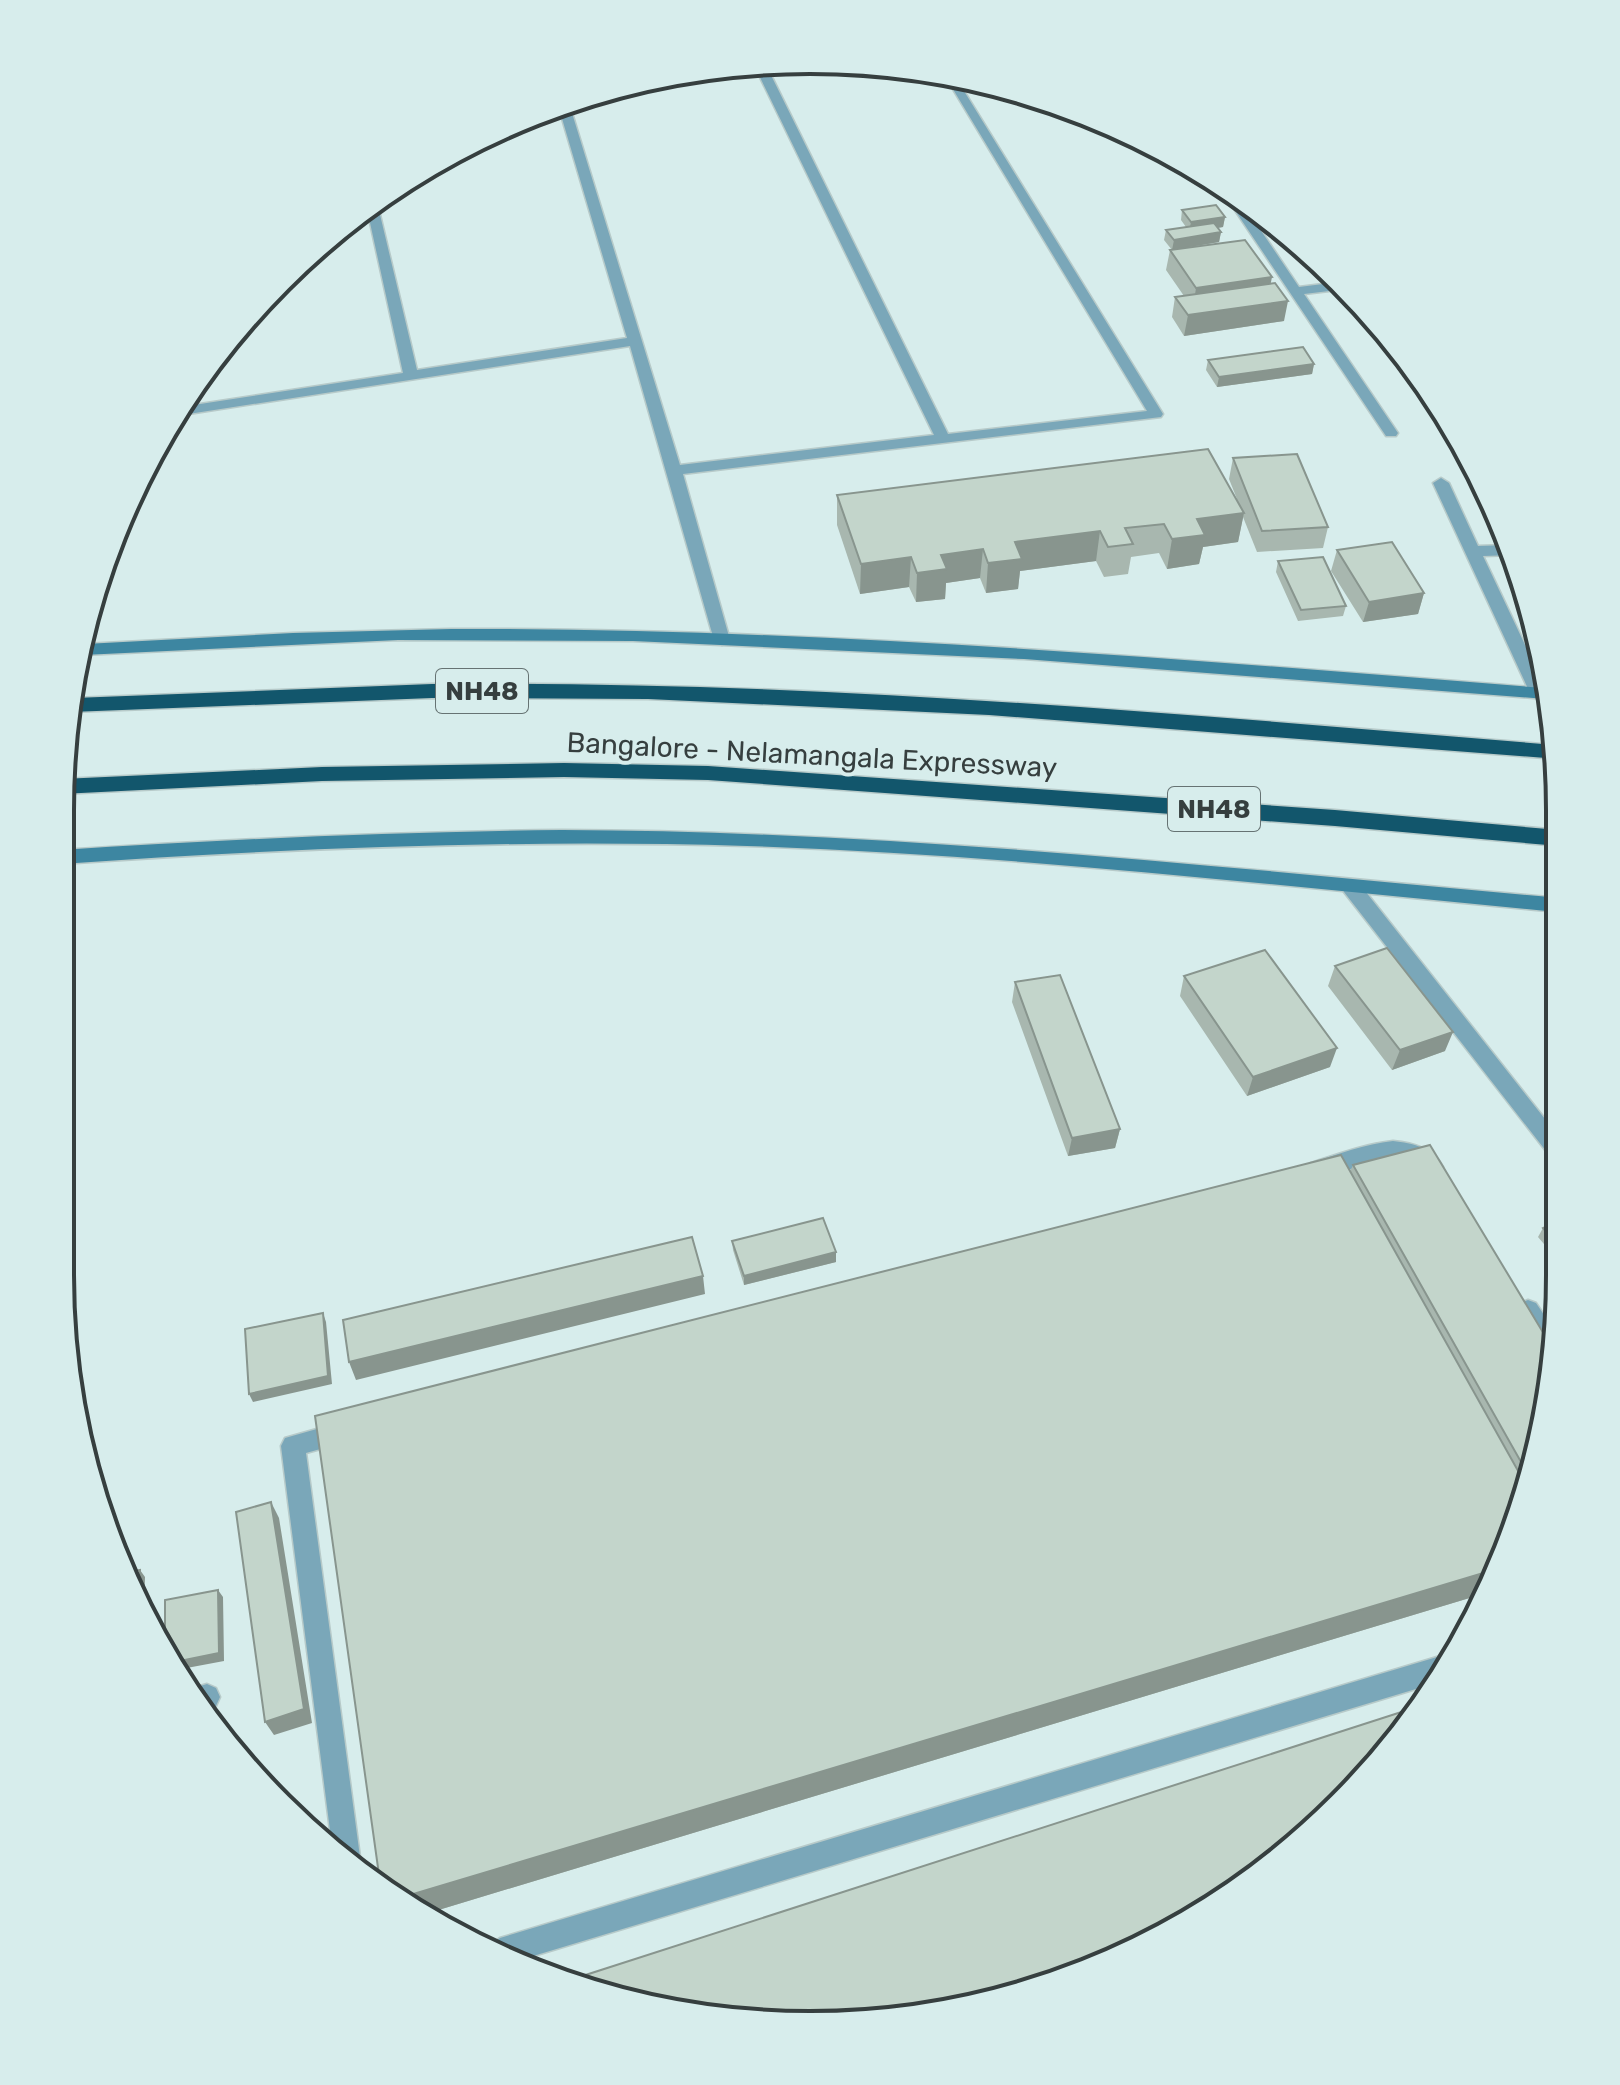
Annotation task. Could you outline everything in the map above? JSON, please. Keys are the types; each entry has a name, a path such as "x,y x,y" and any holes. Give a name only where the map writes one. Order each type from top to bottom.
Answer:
{"highway":[{"name":"Bangalore - Nelamangala Expressway","path":"82,705 461,690 646,692 891,702 1543,751"},
{"name":"Bangalore - Nelamangala Expressway","path":"75,786 322,774 564,770 708,773 1335,818 1546,837"}],"street":[{"path":"765,76 943,439"},
{"path":"676,470 1156,414 957,89"},
{"path":"567,115 633,341 676,470 722,640"},
{"path":"375,216 411,377"},
{"path":"1246,217 1391,433"},
{"path":"1296,291 1328,288"},
{"path":"193,410 633,341"},
{"path":"1441,483 1534,676"},
{"path":"1473,551 1498,550"},
{"path":"92,650 301,637 473,634 722,640 1027,652 1536,693"},
{"path":"74,856 372,839 636,837 912,848 1546,904"},
{"path":"1351,887 1546,1136"},
{"path":"1290,1177 1398,1148 1415,1151 1430,1163 1447,1190"},
{"path":"1518,1295 1543,1333"},
{"path":"345,1845 293,1446 370,1425"},
{"path":"513,1948 1429,1672"}],"building":[{"path":"1216,205 1225,217 1191,222 1182,210"},
{"path":"1214,223 1221,232 1174,240 1166,230"},
{"path":"1245,240 1272,277 1196,288 1170,250"},
{"path":"1275,283 1288,301 1188,315 1175,297"},
{"path":"1303,347 1314,364 1219,377 1208,360"},
{"path":"1208,449 1244,513 1197,519 1205,535 1172,539 1164,524 1125,528 1133,544 1108,547 1100,531 1015,542 1022,559 988,563 983,549 941,555 947,569 917,573 911,557 861,564 837,495"},
{"path":"1297,454 1328,527 1262,531 1233,458"},
{"path":"1392,542 1424,593 1369,602 1337,550"},
{"path":"1323,557 1346,606 1301,610 1278,561"},
{"path":"1387,948 1453,1032 1400,1050 1335,966"},
{"path":"1265,950 1337,1048 1253,1077 1184,976"},
{"path":"1060,975 1120,1129 1072,1138 1015,982"},
{"path":"1430,1145 1543,1333 1540,1371 1522,1463 1353,1165"},
{"path":"1341,1155 1519,1472 1483,1573 413,1894 378,1871 315,1416"},
{"path":"823,1218 836,1252 744,1276 732,1241"},
{"path":"692,1237 703,1276 349,1362 343,1320"},
{"path":"323,1313 328,1376 249,1394 245,1329"},
{"path":"271,1502 304,1709 265,1722 236,1512"},
{"path":"218,1590 219,1653 184,1660 165,1628 165,1600"},
{"path":"1402,1712 1330,1795 1258,1859 1219,1887 1136,1935 1047,1972 954,1997 906,2005 810,2011 714,2005 666,1997 584,1975"}]}
